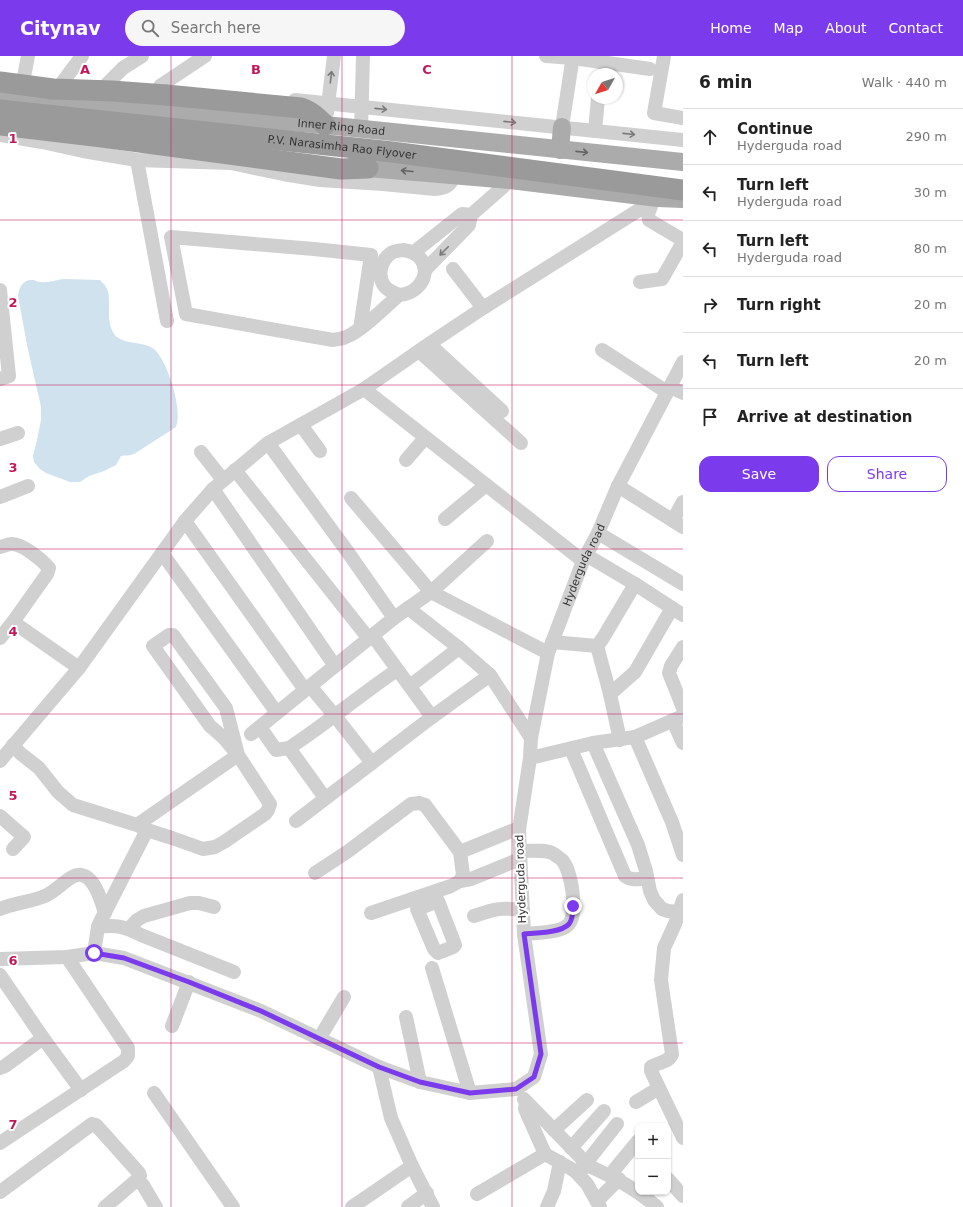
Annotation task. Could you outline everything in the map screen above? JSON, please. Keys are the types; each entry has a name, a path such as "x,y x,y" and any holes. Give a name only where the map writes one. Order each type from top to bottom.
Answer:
{"highway":[{"path":"0,82 53,89 163,91 301,108 313,114 325,125"},
{"name":"P.V. Narasimha Rao Flyover","path":"0,95 683,176"},
{"name":"P.V. Narasimha Rao Flyover","path":"0,111 392,152 683,190"},
{"path":"0,125 341,169 368,168"}],"main road":[{"name":"Inner Ring Road","path":"0,95 23,96 62,91 158,111 325,125 683,162"},
{"path":"0,111 132,127 368,168 429,173 656,199 683,199"},
{"path":"560,150 562,127"}],"street":[{"path":"23,96 24,77 28,56"},
{"path":"62,91 82,56"},
{"path":"107,84 123,68 142,56"},
{"path":"163,91 206,56"},
{"path":"325,125 334,56"},
{"path":"361,129 363,56"},
{"path":"546,56 573,57 650,69"},
{"path":"664,56 654,113 683,118"},
{"path":"562,127 573,57"},
{"path":"0,73 24,77 62,91 107,84 163,91 362,107 683,140"},
{"path":"595,131 597,104"},
{"path":"0,135 137,160 231,163 320,180 435,189 441,189 447,186 452,180"},
{"path":"137,160 167,321"},
{"path":"429,173 433,178 507,183"},
{"path":"425,270 464,231 469,225 471,215 507,183"},
{"path":"0,761 79,668 185,521 218,485 268,442 364,389 483,308 656,199 683,203"},
{"path":"640,282 662,279 683,240 649,220 648,214 656,199"},
{"path":"413,253 462,214 471,215"},
{"path":"171,237 314,249 377,258 397,251 408,251 413,253 419,257 423,263 425,270 424,277 416,288 410,292 399,295 360,329 346,338 333,340 186,314 171,237"},
{"path":"377,258 381,280 390,291 399,295"},
{"path":"360,329 377,258"},
{"path":"453,269 483,308"},
{"path":"0,290 9,376 0,379"},
{"path":"424,347 502,411"},
{"path":"424,347 521,443"},
{"path":"602,350 669,390 683,393"},
{"name":"Hyderguda road","path":"0,960 94,953 124,958 261,1011 379,1067 420,1082 470,1093 516,1089 534,1077 541,1054 524,934 520,855 520,828 530,758 531,738 550,647 585,558 598,533 618,486 683,362"},
{"path":"364,389 486,485 585,558 635,584 678,612 636,672 610,694"},
{"path":"301,425 320,451"},
{"path":"0,439 18,433"},
{"path":"406,460 425,438"},
{"path":"268,442 394,618"},
{"path":"201,452 218,485 335,666"},
{"path":"235,470 371,637 410,686 432,717"},
{"path":"445,519 486,485"},
{"path":"0,498 28,486"},
{"path":"618,486 678,524 683,502"},
{"path":"351,498 431,592 550,647 597,646"},
{"path":"185,521 308,688 335,716 372,763"},
{"path":"598,533 683,584"},
{"path":"397,670 289,748 276,750 256,730 394,618 431,592 487,541"},
{"path":"0,547 13,544 21,546 49,568 47,574 0,638"},
{"path":"162,553 277,713"},
{"path":"597,646 635,584"},
{"path":"408,608 460,648 490,675 531,738"},
{"path":"13,622 79,668"},
{"path":"13,745 39,768 58,792 73,805 203,849 215,847 224,842 265,814 270,804 238,755 224,738 210,726 153,646 169,635 172,635 226,708 238,755"},
{"path":"597,646 610,694 620,740"},
{"path":"683,647 671,666 669,674 683,708"},
{"path":"410,686 460,648"},
{"path":"296,821 432,717 490,675"},
{"path":"530,758 593,743 635,737 678,718 683,742"},
{"path":"635,737 672,822 683,856"},
{"path":"593,743 638,845 650,891 662,909 668,911 681,906"},
{"path":"289,748 325,798"},
{"path":"571,749 625,876 633,880 647,878"},
{"path":"94,953 98,927 142,828 238,755"},
{"path":"314,873 347,852 411,804 419,803 425,805 460,852 463,874 460,881"},
{"path":"0,816 24,837 13,849"},
{"path":"460,852 520,828"},
{"path":"371,913 421,902 460,881 471,879 520,855 543,852 553,854 562,860 567,871 571,885 573,906 572,918 569,924 561,929 524,934"},
{"path":"0,909 11,904 41,898 57,889 73,876 81,874 93,883 97,889 105,913"},
{"path":"129,929 137,920 144,916 190,903 200,903 214,907"},
{"path":"681,906 676,924 664,948 661,980 672,1054 668,1060 653,1065 651,1067 651,1071 683,1138"},
{"path":"474,916 498,908 523,910"},
{"path":"98,927 118,926 129,929 234,972"},
{"path":"0,1143 124,1061 128,1056 128,1048 67,956"},
{"path":"432,968 470,1093"},
{"path":"0,975 42,1038 81,1090"},
{"path":"172,1026 189,982"},
{"path":"319,1039 344,997"},
{"path":"406,1017 420,1082"},
{"path":"0,1068 6,1066 42,1038"},
{"path":"379,1067 391,1118 412,1166 433,1207"},
{"path":"636,1102 659,1088"},
{"path":"516,1089 526,1102 571,1148 583,1166 587,1184 598,1204"},
{"path":"154,1093 233,1207"},
{"path":"554,1130 587,1100"},
{"path":"526,1102 525,1109 545,1154 560,1162 583,1166 614,1177 635,1188"},
{"path":"571,1148 604,1111"},
{"path":"0,1192 92,1124 96,1125 139,1173 140,1176 105,1207"},
{"path":"583,1166 617,1124"},
{"path":"598,1204 635,1146"},
{"path":"477,1194 545,1154"},
{"path":"547,1207 554,1192 560,1162"},
{"path":"352,1207 412,1166"},
{"path":"671,1182 683,1196"},
{"path":"143,1185 156,1207"},
{"path":"408,1207 427,1193"},
{"path":"644,1195 657,1207"}],"water":[{"path":"64,279 100,280 105,285 109,297 110,321 113,332 116,336 126,341 149,346 159,355 173,386 176,398 178,420 176,427 134,454 121,456 116,465 89,476 80,482 70,482 46,473 34,462 33,456 41,420 41,407 18,296 19,290 24,282 34,280 46,282"}],"route":[{"path":"94,953 124,958 189,982 261,1011 379,1067 420,1082 470,1093 516,1089 534,1077 541,1054 524,934 561,929 569,924 572,918 573,906"}]}
